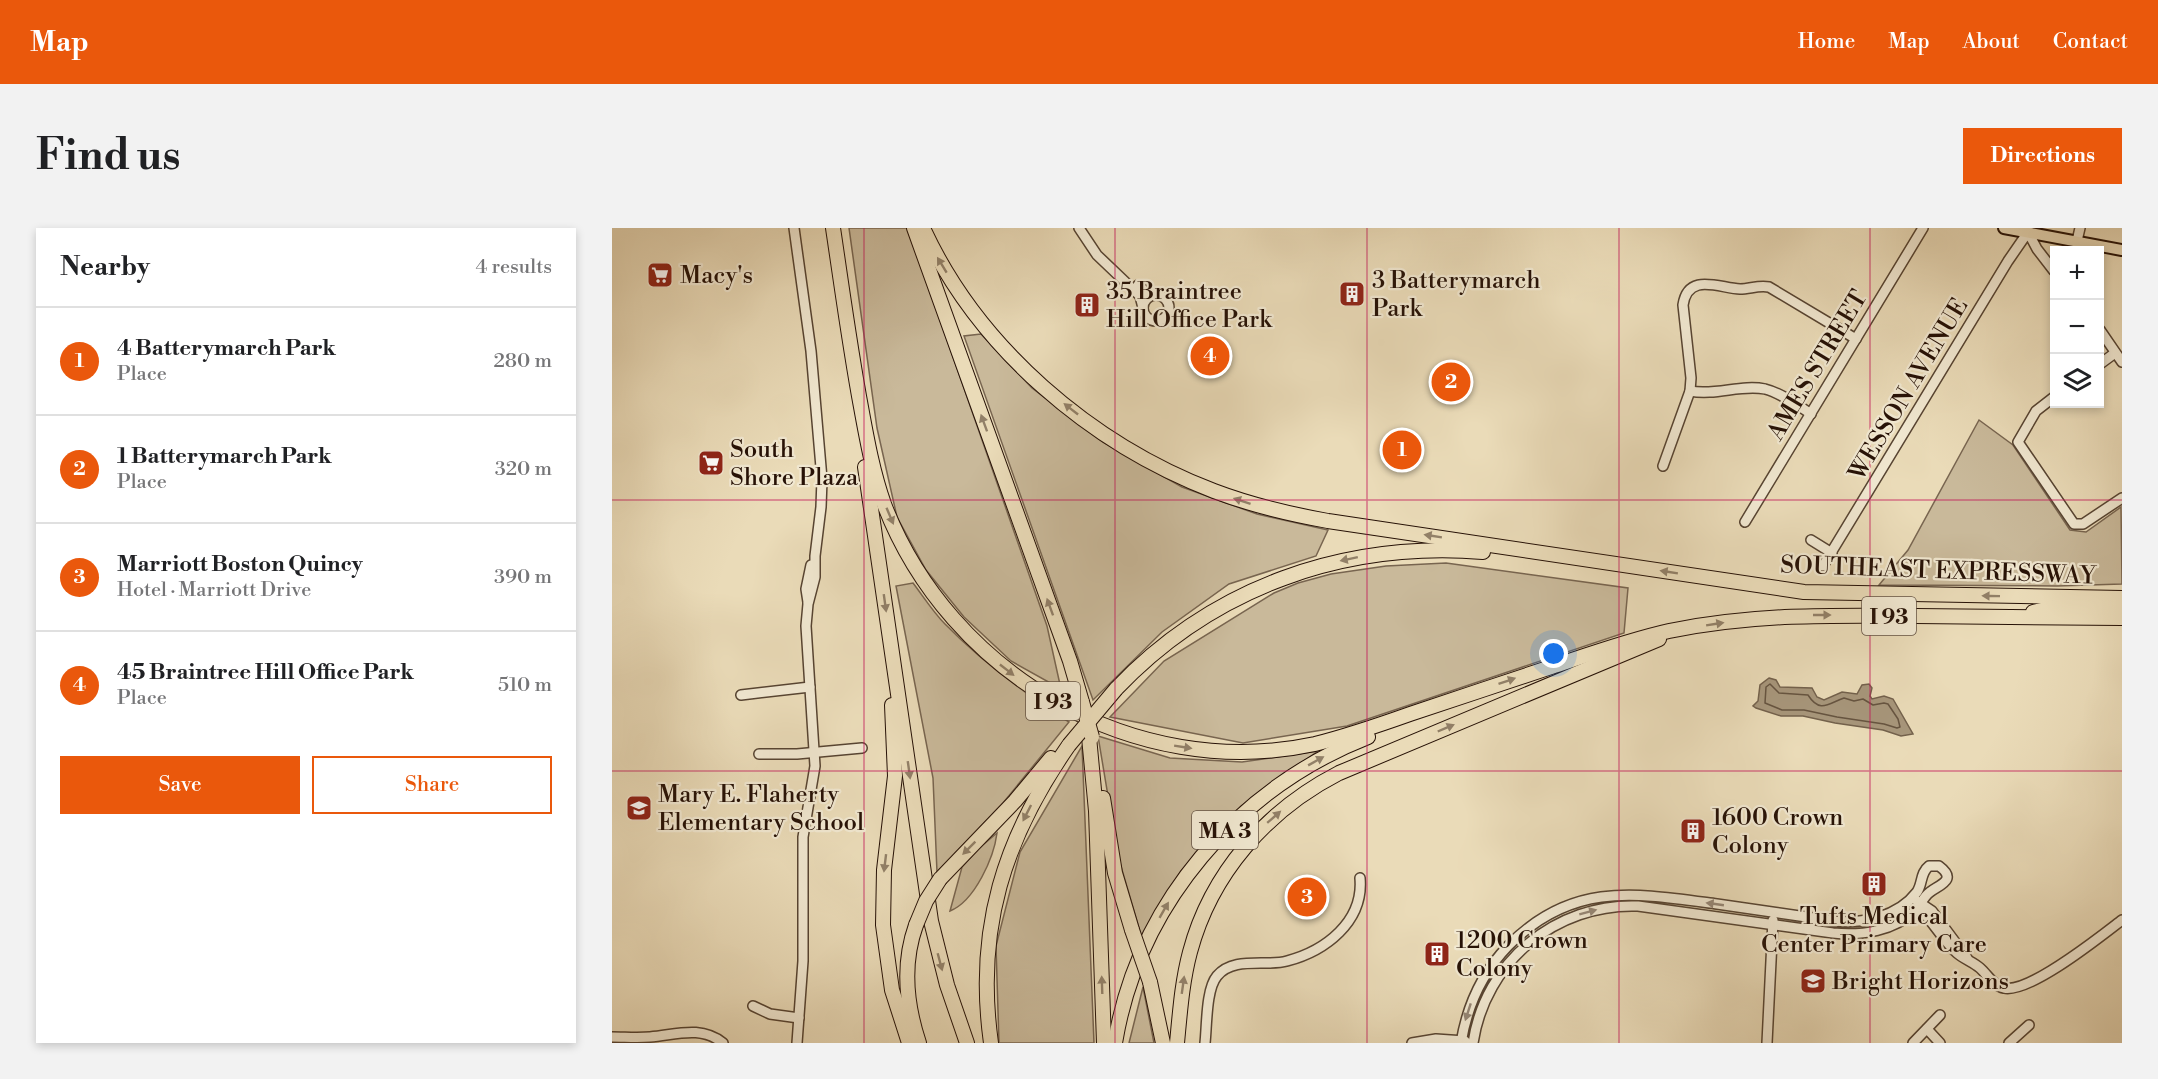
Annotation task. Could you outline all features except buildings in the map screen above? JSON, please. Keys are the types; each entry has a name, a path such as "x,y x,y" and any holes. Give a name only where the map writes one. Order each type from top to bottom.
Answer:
{"highway":[{"name":"I 93","path":"833,228 856,378 880,493 896,532 918,571 943,607 972,639 1005,669 1060,705 1100,724 1142,738 1185,748 1232,752 1319,743 1432,707"},
{"path":"914,228 1070,661 1090,737 1114,866 1150,982 1163,1043"},
{"name":"I 93","path":"923,228 943,266 966,301 1030,375 1098,430 1163,468 1223,494 1286,513 1574,558"},
{"path":"856,378 858,416 933,932 947,985 967,1043"},
{"path":"919,1043 909,1007 907,987 909,954 916,925 926,901 940,879 1015,801 1116,689 1157,652 1211,614 1270,583 1323,565 1377,554 1425,550 1479,552 1533,558 1574,558"},
{"name":"SOUTHEAST EXPRESSWAY","path":"1574,558 1810,592 2122,598"},
{"name":"I 93","path":"2014,596 2055,607"},
{"name":"I 93","path":"2014,617 2055,607 2122,607"},
{"name":"SOUTHEAST EXPRESSWAY","path":"1432,707 1605,649 1677,630 1742,620 1796,615 2122,618"},
{"path":"1177,1043 1184,978 1201,920 1218,884 1237,857 1261,828 1280,811 1307,791 1339,773 1646,646 1677,630"},
{"path":"892,649 895,776 884,870 883,925 892,990 909,1043"},
{"name":"MA 3","path":"1114,1043 1131,981 1152,931 1180,884 1214,842 1253,804 1298,772 1336,751 1396,726 1432,707"},
{"path":"1090,737 1096,811 1104,1043"},
{"path":"991,1043 987,1003 987,959 1000,882 1023,821 1067,744"}],"main road":[{"path":"2004,228 2122,250"}],"street":[{"path":"788,228 795,274 800,285"},
{"path":"794,228 810,346 821,460 821,501 815,577 808,604 806,639 815,753 814,783 803,837 803,960 797,1043"},
{"path":"1079,228 1097,255 1140,296 1145,314 1157,320 1165,316 1168,304 1164,298 1147,293 1113,262 1086,228"},
{"name":"AMES STREET","path":"1745,522 1923,228"},
{"path":"2077,241 2080,228"},
{"path":"2028,232 2050,265"},
{"name":"WESSON AVENUE","path":"1823,566 2028,232"},
{"path":"1663,466 1690,390 1683,302 1688,291 1697,285 1708,284 1742,289 1758,286 1769,288 1856,339"},
{"path":"1143,308 1146,300 1156,295"},
{"path":"2104,336 2122,362"},
{"path":"2104,361 2115,352"},
{"path":"1690,390 1711,393 1761,389 1778,394 1811,414"},
{"path":"2050,401 2036,411 2018,442 2071,520 2077,525 2083,524 2122,498"},
{"path":"1811,540 1832,553"},
{"path":"741,695 810,687"},
{"path":"759,754 815,753 862,748"},
{"path":"1412,1043 1432,1039 1461,1042 1473,1043 1482,1008 1502,970 1537,936 1570,917 1602,909 1633,906 1833,933 1860,934 1893,924 1920,905 1929,893 1942,887 1946,875 1943,868 1937,865 1929,866 1924,870 1918,891 1909,900 1888,913 1859,921 1840,921 1639,894 1605,896 1566,906 1530,926 1496,959 1473,998 1461,1042"},
{"path":"1922,876 1927,886 1937,889"},
{"path":"1205,1043 1210,992 1218,975 1236,965 1287,961 1333,940 1343,929 1355,908 1360,894 1360,878"},
{"path":"1909,900 1932,911 1968,960 1981,968 1997,985 2007,989 2016,988 2062,963 2122,920"},
{"path":"1767,1043 1773,912"},
{"path":"753,1006 770,1014 799,1018"},
{"path":"1914,1043 1940,1015"},
{"path":"2009,1043 2029,1026"},
{"path":"1927,1029 1940,1043"},
{"path":"612,1037 647,1037 692,1032 707,1034 723,1043"}],"shaded area":[{"path":"849,228 908,228 1047,626 1061,689 1011,661 964,617 926,570 897,517 877,428"},
{"path":"981,334 1032,388 1103,442 1182,487 1257,514 1328,530 1316,556 1229,584 1162,632 1093,700 964,336"},
{"path":"1979,420 2013,445 2070,530 2086,532 2121,507 2122,584 1879,585 1908,550"},
{"path":"1446,563 1628,588 1624,633 1347,726 1243,743 1110,717 1164,661 1274,593 1298,583 1331,574 1386,566"},
{"path":"913,583 932,609 959,638 1020,688 1069,722 1003,803 937,872 933,778 896,586"},
{"path":"1098,736 1170,758 1242,762 1318,751 1241,806 1181,871 1142,938 1118,856"},
{"path":"1082,746 1094,1043 999,1043 996,946 1020,852"},
{"path":"997,833 992,854 982,877 967,898 950,911 962,867"},
{"path":"1143,987 1154,1043 1129,1043"}],"water":[{"path":"1769,678 1776,680 1780,687 1812,688 1817,697 1824,700 1842,692 1857,694 1862,685 1869,684 1872,688 1870,696 1872,699 1884,696 1893,699 1913,734 1901,736 1883,730 1803,716 1781,716 1756,708 1753,706 1758,701 1760,685"}],"place":[{"name":"Macy's","path":"660,275"},
{"name":"3 Batterymarch Park","path":"1352,294"},
{"name":"35 Braintree Hill Office Park","path":"1087,305"},
{"name":"45 Braintree Hill Office Park","path":"1210,356"},
{"name":"1 Batterymarch Park","path":"1451,382"},
{"name":"4 Batterymarch Park","path":"1402,450"},
{"name":"South Shore Plaza","path":"711,463"},
{"name":"Mary E. Flaherty Elementary School","path":"639,808"},
{"name":"1600 Crown Colony","path":"1693,831"},
{"name":"Tufts Medical Center Primary Care","path":"1874,884"},
{"name":"Marriott Boston Quincy","path":"1307,897"},
{"name":"1200 Crown Colony","path":"1437,954"},
{"name":"Bright Horizons","path":"1813,981"}]}
